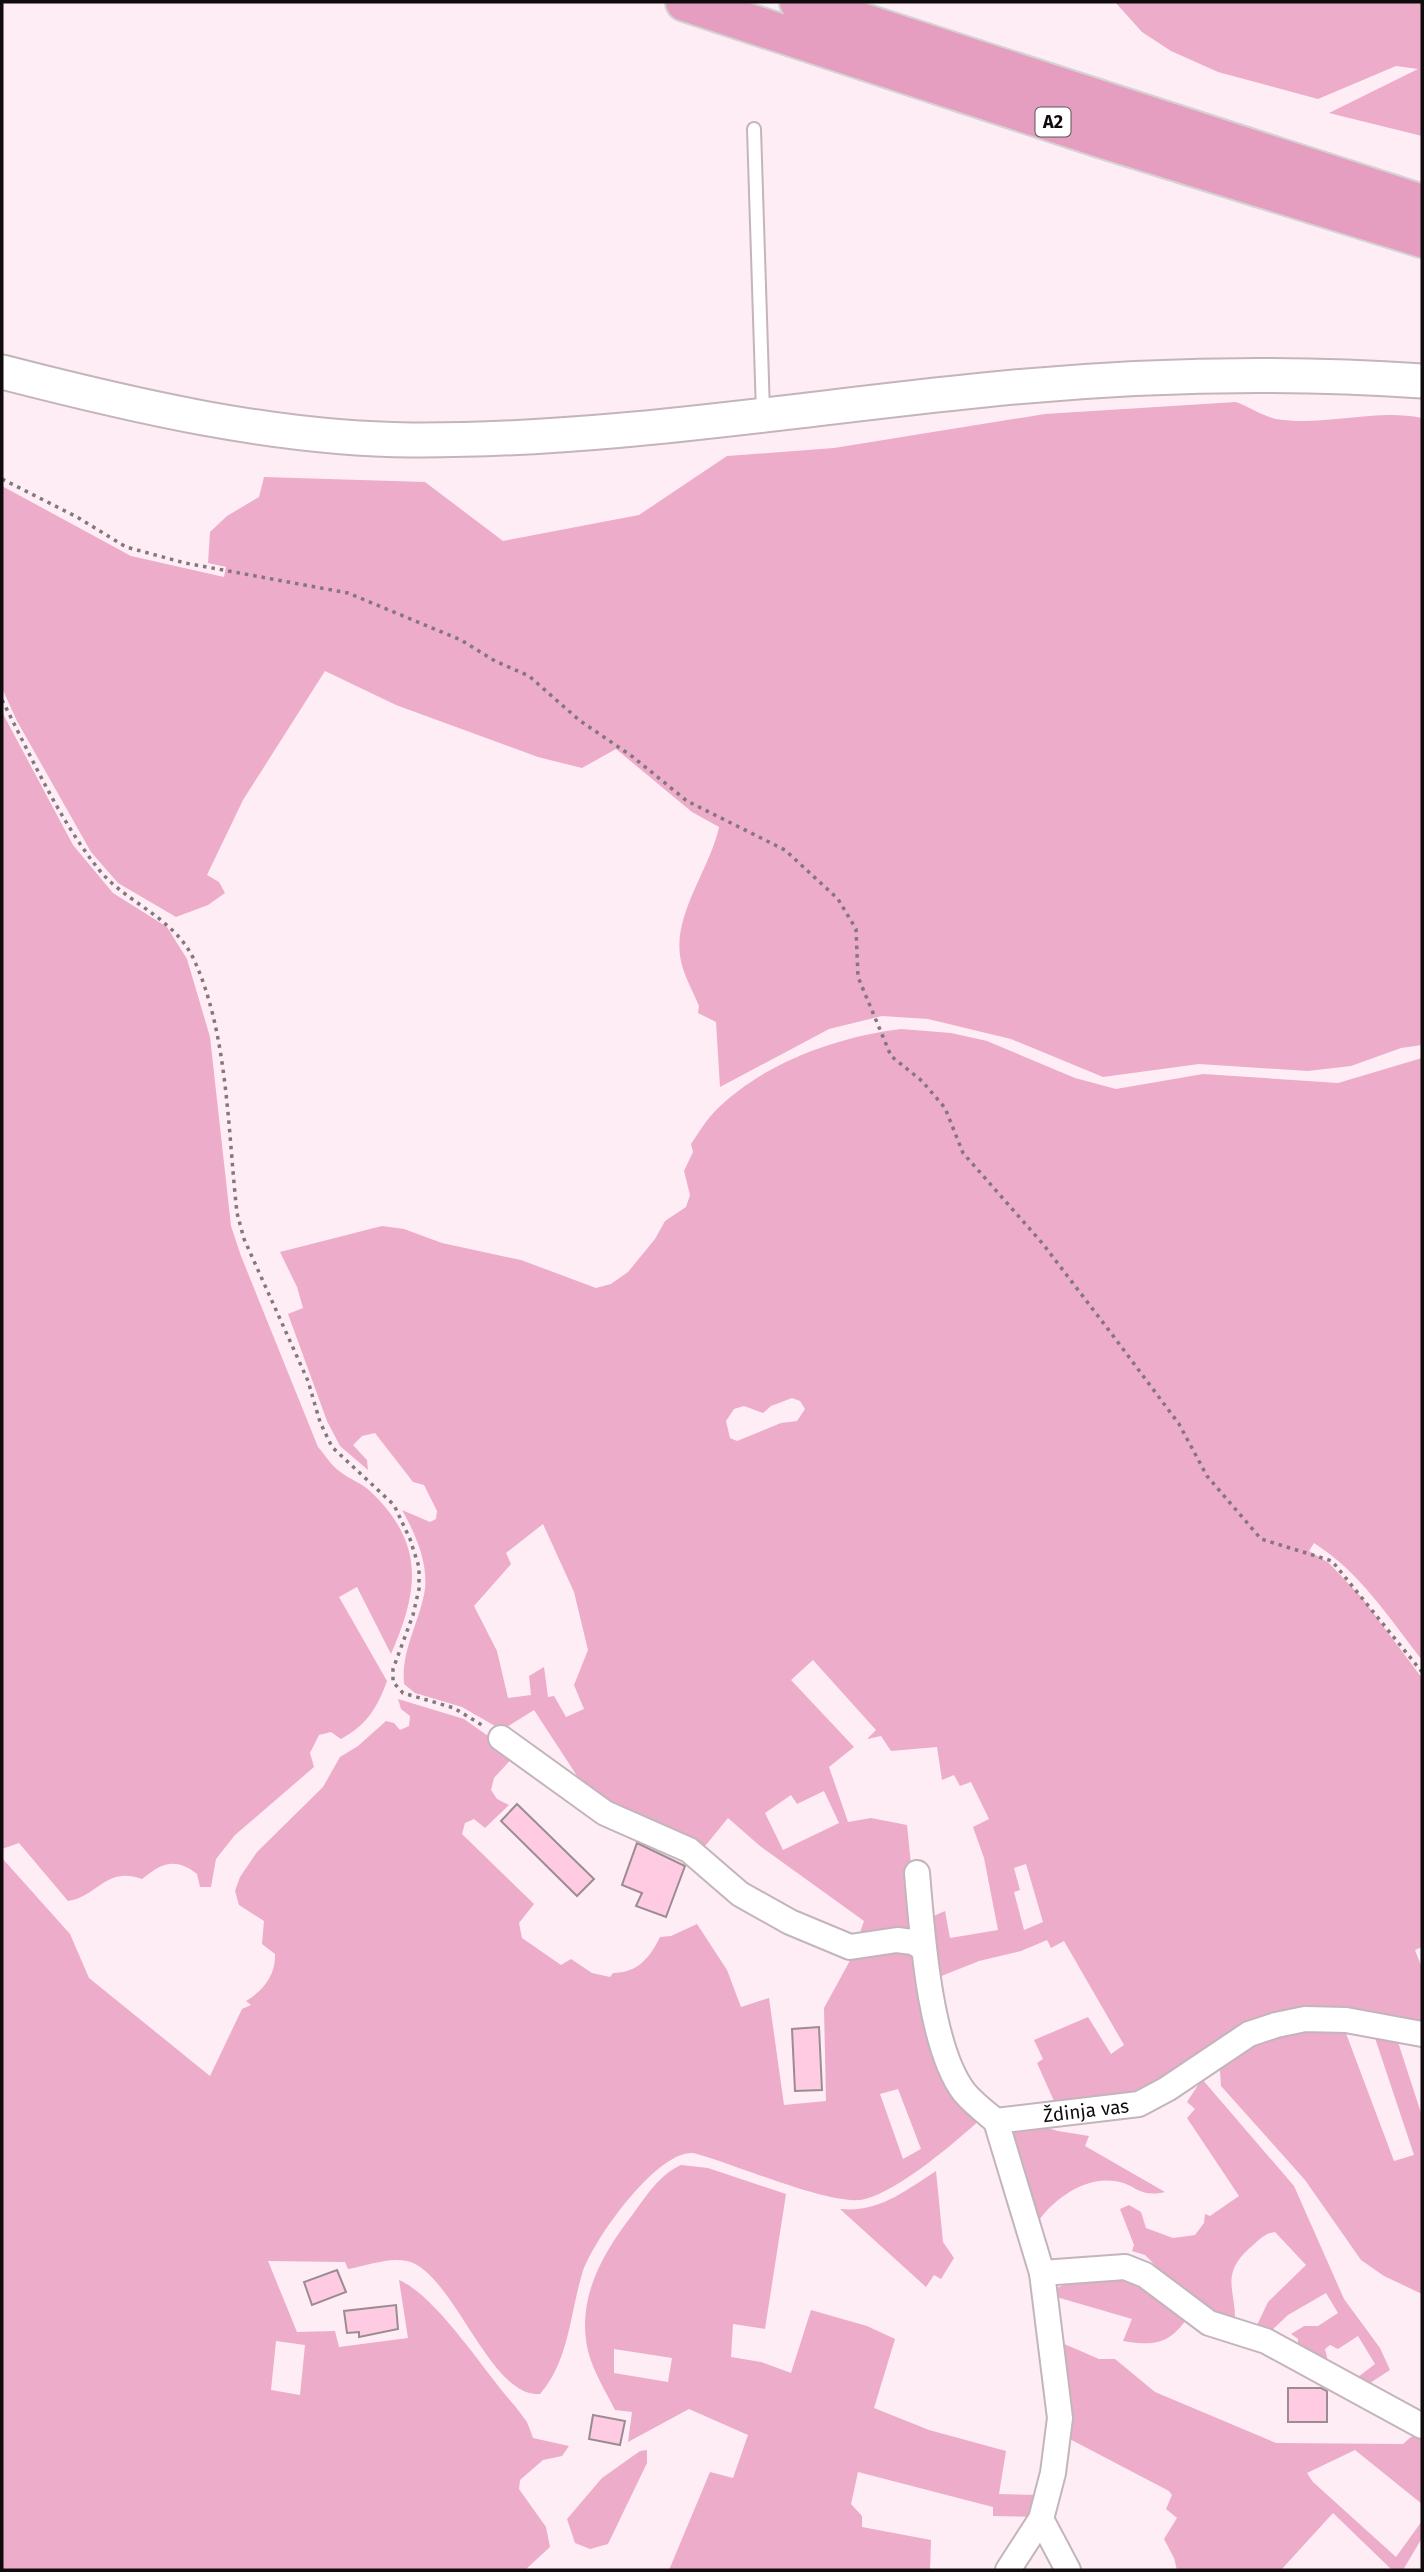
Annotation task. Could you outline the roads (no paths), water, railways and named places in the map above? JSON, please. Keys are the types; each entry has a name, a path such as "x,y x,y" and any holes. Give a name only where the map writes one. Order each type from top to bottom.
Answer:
{"highway":[{"name":"A2","path":"685,2 1100,138 1422,238"},
{"name":"A2","path":"799,2 1422,204"}],"main road":[{"path":"2,372 154,407 283,429 408,440 550,438 986,390 1136,379 1362,377 1422,381"}],"street":[{"path":"501,1738 605,1813 689,1850 740,1894 790,1922 850,1947 897,1940 913,1942 923,1948"},
{"path":"917,1873 923,1948 943,2045 964,2092 996,2121 1042,2273 1060,2418 1053,2473 1041,2519 1009,2570"},
{"name":"Ždinja vas","path":"996,2121 1139,2104 1167,2089 1249,2034 1276,2025 1306,2019 1346,2020 1422,2034"},
{"path":"1042,2273 1125,2267 1145,2275 1209,2323 1266,2341 1422,2426"},
{"path":"1041,2519 1068,2570"}],"lane":[{"path":"754,129 763,416"}]}
